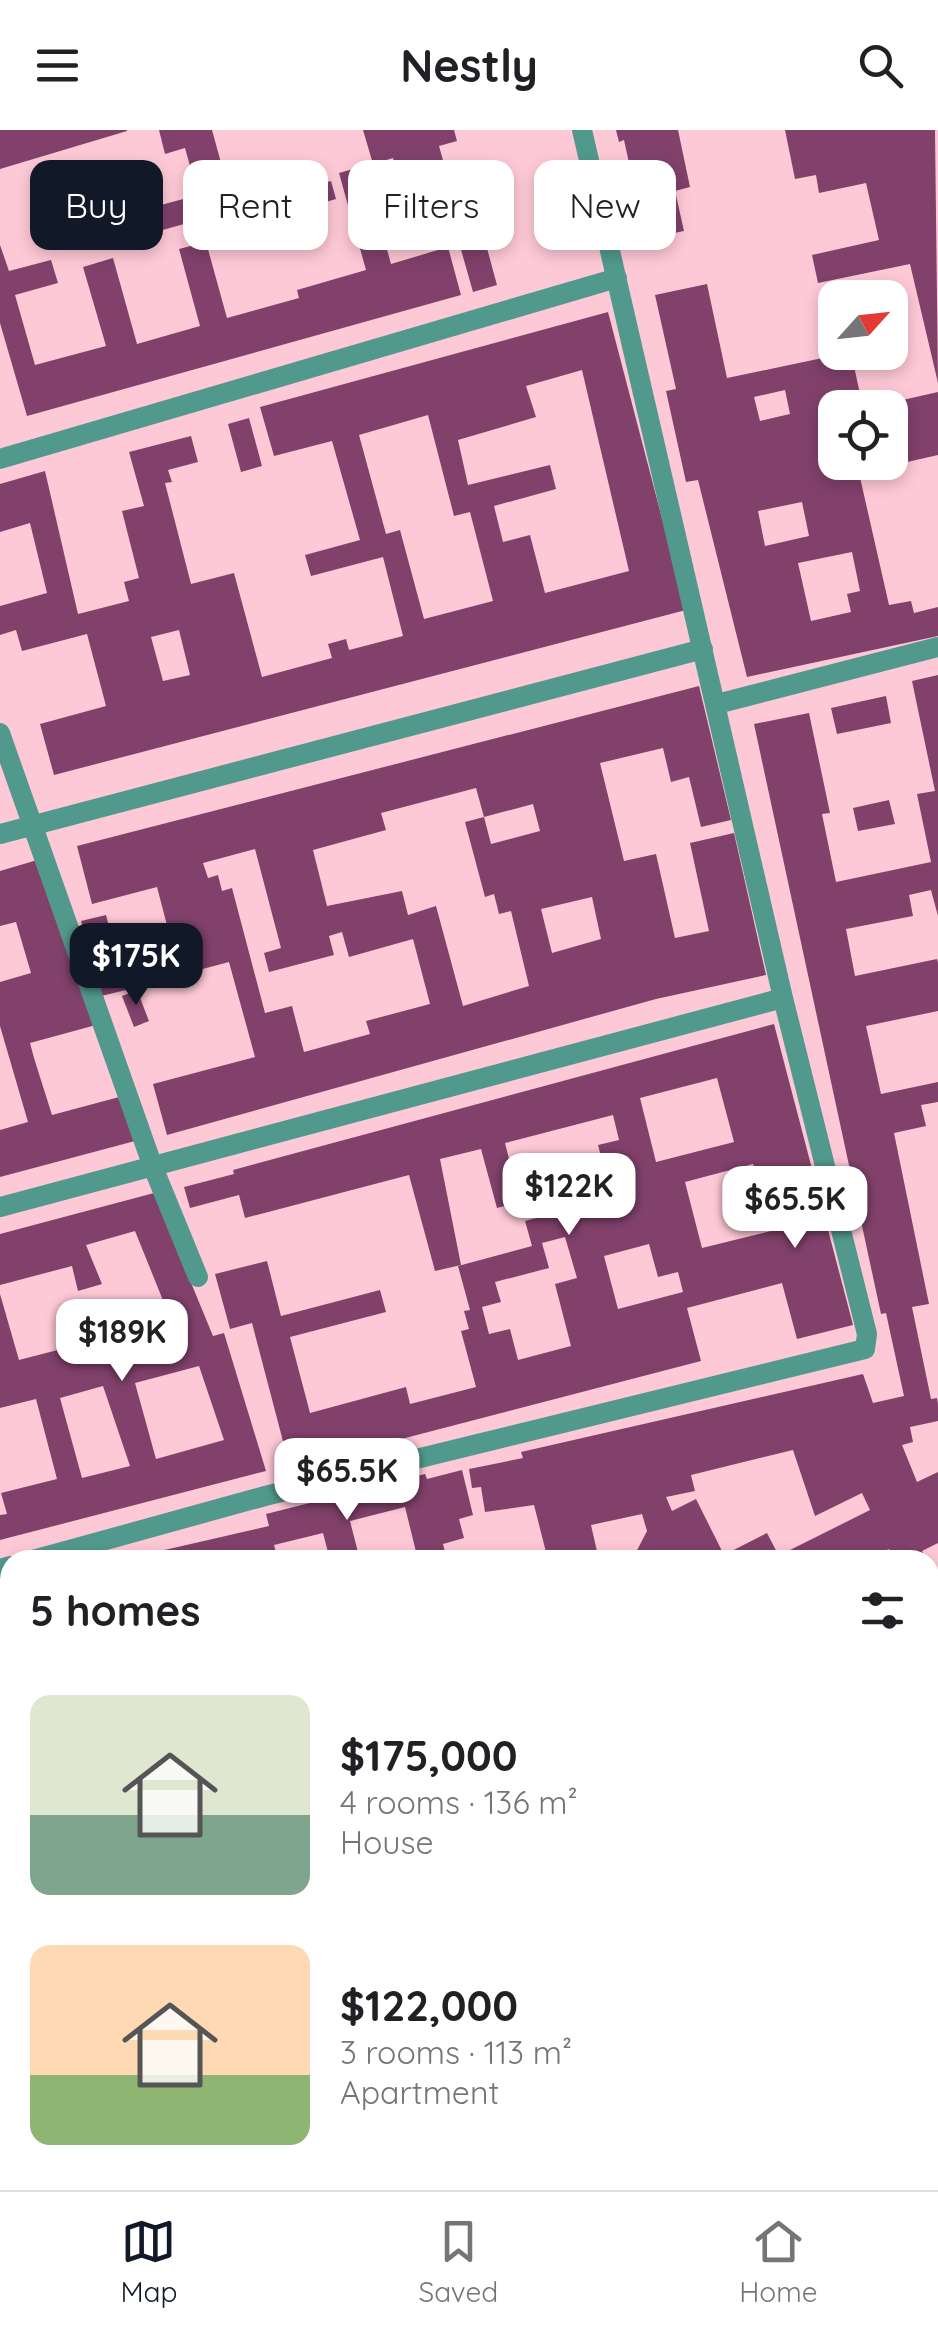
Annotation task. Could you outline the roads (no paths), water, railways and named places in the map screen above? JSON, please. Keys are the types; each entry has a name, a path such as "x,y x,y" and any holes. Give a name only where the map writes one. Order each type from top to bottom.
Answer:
{"lane":[{"path":"70,1550 265,1496 864,1348 867,1334 782,998 582,130"},
{"path":"0,459 617,278"},
{"path":"717,704 938,647"},
{"path":"0,834 703,649"},
{"path":"0,733 152,1167 198,1278"},
{"path":"0,1207 782,998"}]}
